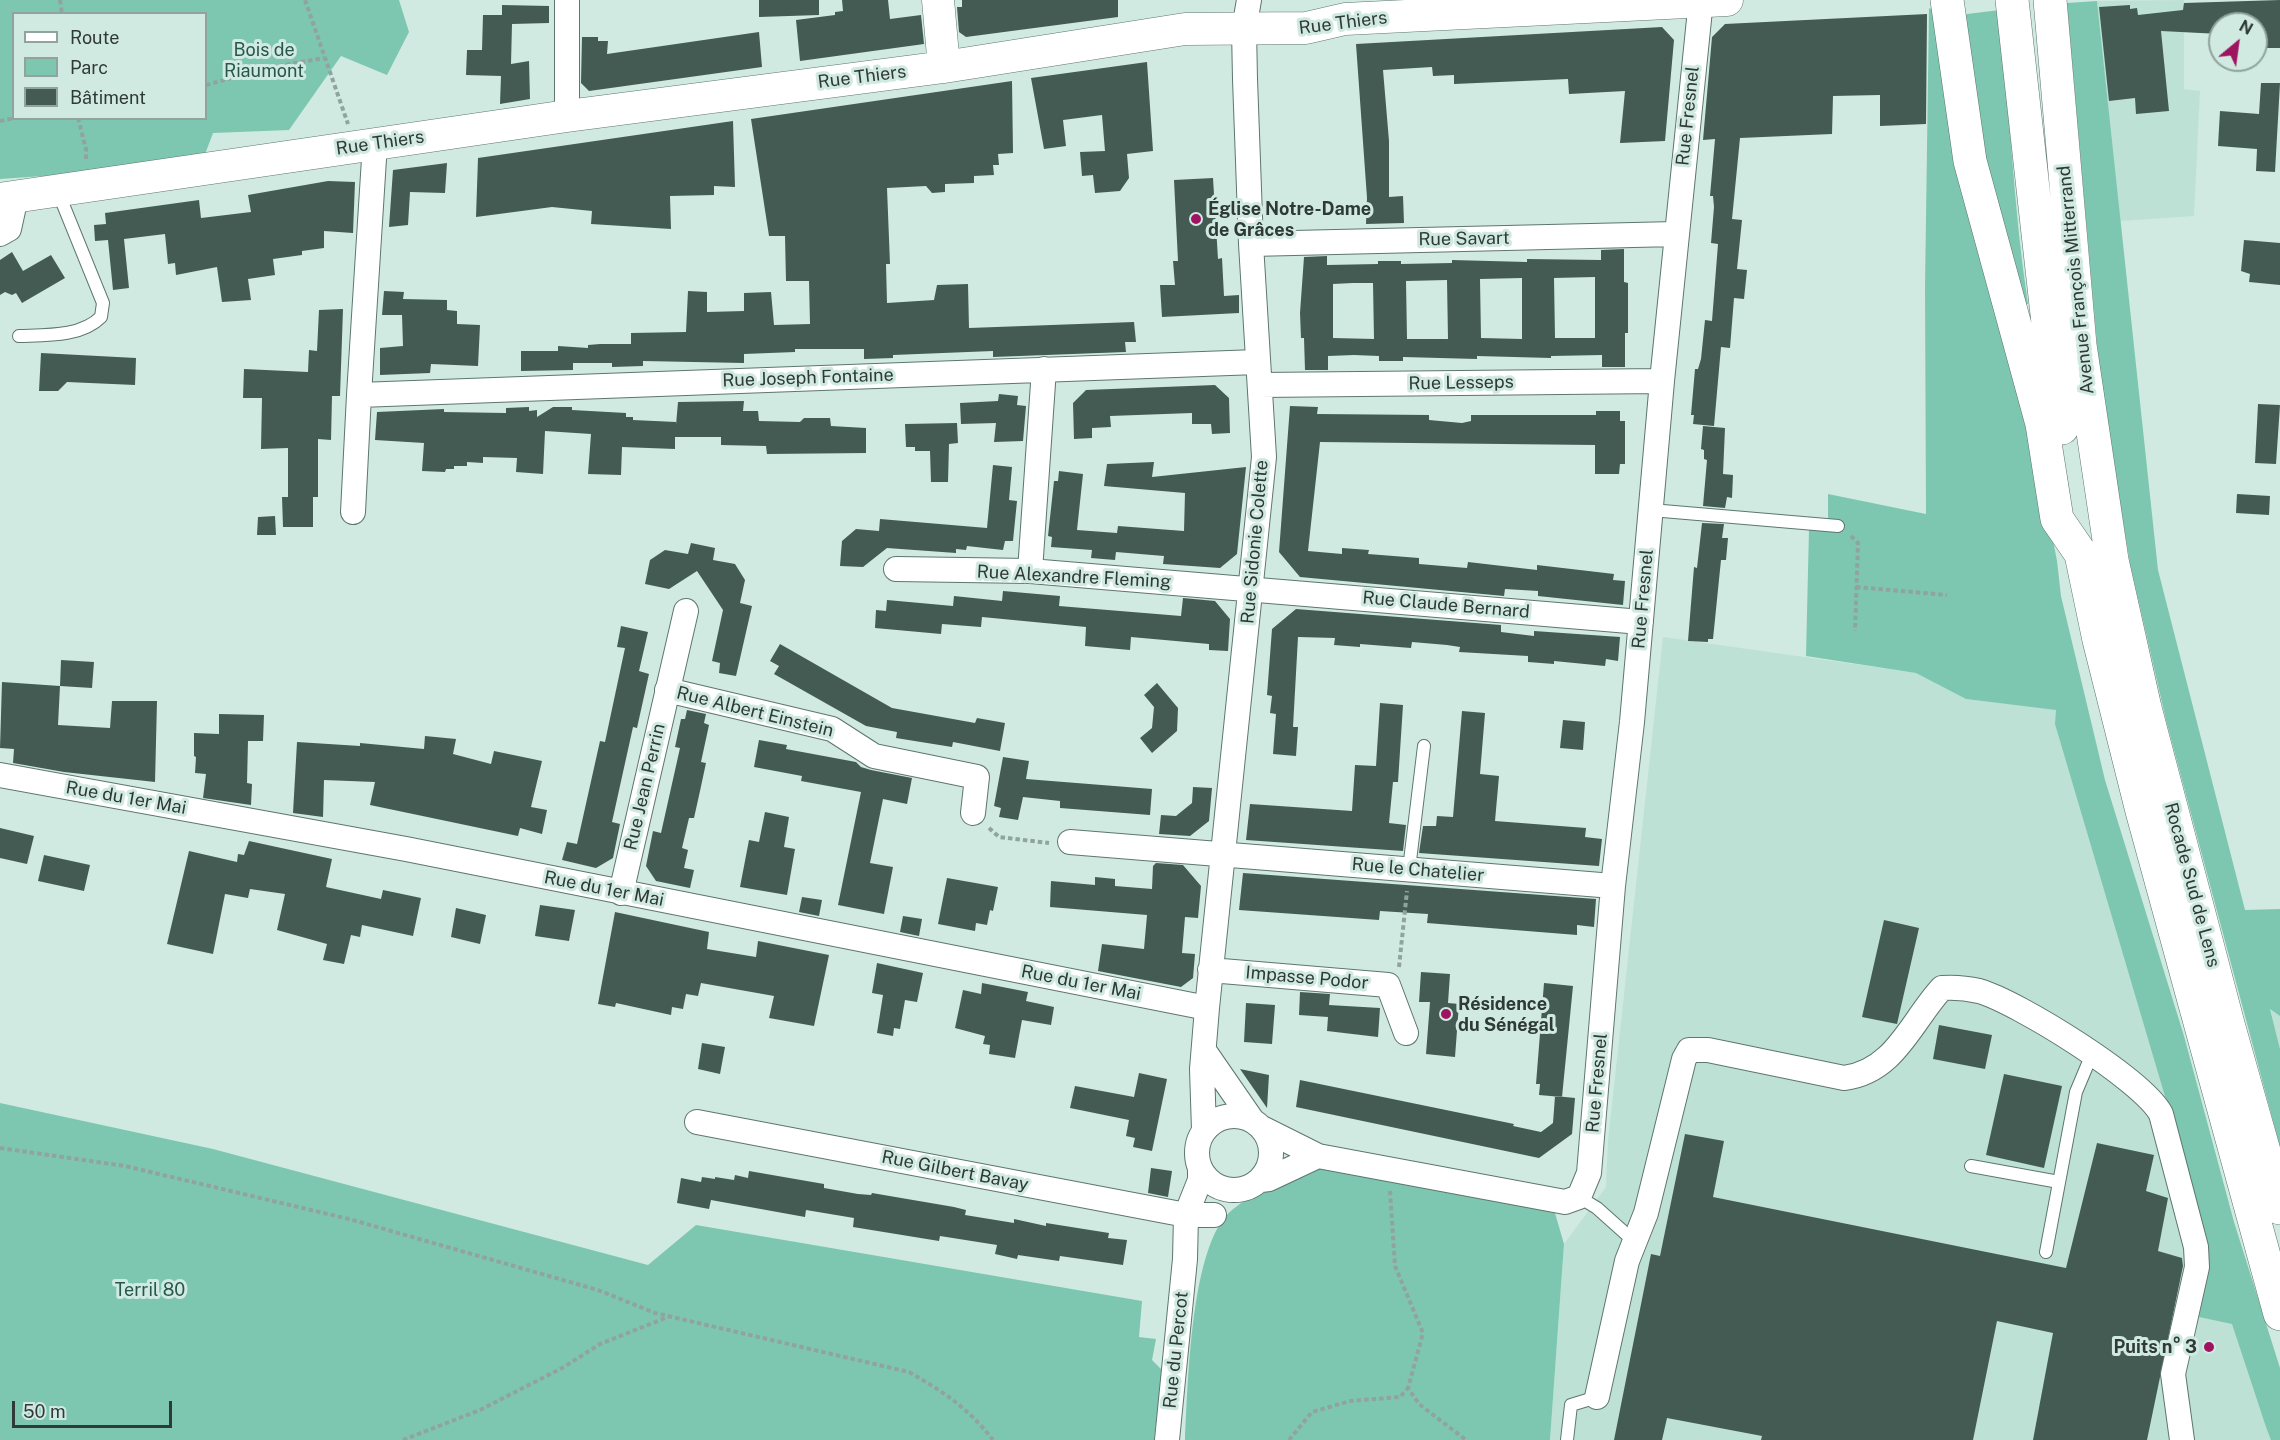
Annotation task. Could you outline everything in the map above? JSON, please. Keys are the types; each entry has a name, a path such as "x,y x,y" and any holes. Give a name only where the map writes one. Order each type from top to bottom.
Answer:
{"highway":[{"path":"1947,0 1970,161 2042,424 2057,519 2096,557"},
{"name":"Avenue François Mitterrand","path":"2012,0 2052,359 2096,557"},
{"name":"Avenue François Mitterrand","path":"2050,0 2096,557"},
{"name":"Rocade Sud de Lens","path":"2096,557 2099,640 2130,766 2280,1314"},
{"name":"Rocade Sud de Lens","path":"2096,557 2145,708 2228,1024 2280,1208"}],"street":[{"path":"567,0 567,116"},
{"path":"938,0 944,67"},
{"name":"Rue Thiers","path":"8,198 567,116 944,67 1185,29 1247,15 1306,28 1345,19 1710,1"},
{"name":"Rue Fresnel","path":"1579,1197 1589,1173 1613,886 1641,622 1676,234 1710,1"},
{"name":"Rue Sidonie Colette","path":"1204,1130 1202,1069 1210,970 1264,458 1251,244 1247,15"},
{"path":"353,512 360,395 365,145"},
{"path":"0,234 9,229 8,198"},
{"name":"Rue Savart","path":"1251,244 1676,234"},
{"path":"1030,571 1044,369"},
{"name":"Rue Joseph Fontaine","path":"360,395 1044,369 1258,373"},
{"name":"Rue Lesseps","path":"1258,373 1662,381"},
{"name":"Rue Alexandre Fleming","path":"896,569 1030,571 1251,588"},
{"name":"Rue Claude Bernard","path":"1251,588 1641,622"},
{"name":"Rue Jean Perrin","path":"621,893 686,611"},
{"name":"Rue Albert Einstein","path":"667,690 832,729 874,756 977,777 973,813"},
{"name":"Rue du 1er Mai","path":"0,775 406,849 1207,1008"},
{"name":"Rue le Chatelier","path":"1070,842 1142,850 1222,853 1613,886"},
{"name":"Impasse Podor","path":"1210,970 1388,985 1406,1033"},
{"path":"1597,1397 1627,1261 1646,1213 1684,1059 1689,1050 1708,1050 1844,1078 1859,1076 1881,1062 1911,1033 1931,1000 1942,988 1960,987 1981,992 2066,1035 2155,1104 2161,1114 2193,1227 2197,1267 2173,1374 2182,1440"},
{"path":"1205,1052 1269,1137 1271,1160 1251,1185"},
{"path":"1318,1155 1269,1179 1251,1185 1217,1186 1200,1169 1196,1156 1198,1142 1204,1130 1214,1120 1239,1115 1318,1155 1545,1199 1565,1202 1579,1197"},
{"name":"Rue Gilbert Bavay","path":"696,1122 1186,1215 1214,1215"},
{"name":"Rue du Percot","path":"1167,1440 1185,1259 1186,1215 1200,1180 1200,1169"},
{"name":"Rue du Percot","path":"1185,1259 1214,1215 1251,1185"}],"lane":[{"path":"19,336 52,335 85,329 101,317 103,303 72,189"},
{"path":"1651,510 1839,526"},
{"path":"1409,869 1424,746"},
{"path":"2046,1252 2076,1092 2092,1054"},
{"path":"1971,1166 2059,1182"},
{"path":"1579,1197 1597,1208 1635,1242"},
{"path":"1567,1440 1571,1405 1597,1397"}],"path":[{"path":"305,0 324,58 365,145"},
{"path":"207,85 272,67 324,58"},
{"path":"72,189 86,149 79,120"},
{"path":"1839,526 1858,543 1855,631"},
{"path":"1856,587 1947,595"},
{"path":"973,813 999,837 1037,844 1070,842"},
{"path":"1388,985 1399,975 1409,869"},
{"path":"0,1148 125,1166 348,1219 587,1287 671,1317 909,1372 945,1392 974,1416 993,1440"},
{"path":"1289,1440 1312,1412 1350,1401 1400,1397 1408,1388 1424,1333 1395,1266 1389,1185 1379,1166"},
{"path":"403,1440 480,1410 564,1367 600,1344 657,1320 671,1317"},
{"path":"1408,1388 1419,1404 1466,1440"}],"shaded area":[{"path":"2184,0 2184,89 2200,91 2194,216 2120,221 2097,1"},
{"path":"1663,637 1917,673 1966,699 2069,711 2280,1440 1550,1440 1564,1244 1606,1187 1608,1141"},
{"path":"2280,968 2280,1049 2270,1008"}],"green space":[{"name":"Bois de Riaumont","path":"0,0 399,0 409,32 387,75 341,56 289,130 213,133 201,165 0,179"},
{"path":"2097,1 2158,570 2245,910 2280,909 2280,1016 2270,1009 2280,1049 2280,1147 2166,720 2130,563 2101,389 2067,3"},
{"path":"1929,8 1934,10 2033,437 2057,561 2061,596 2105,780 2184,1036 2234,1222 2280,1368 2280,1440 2271,1440 2232,1324 2199,1317 2209,1266 2208,1242 2055,724 2056,710 1966,699 1916,673 1806,656 1809,529 1828,531 1828,494 1926,514 1925,287"},
{"path":"2000,10 2015,194 2028,304 2025,304 1979,150 1964,17 1967,14"},
{"name":"Terril 80","path":"0,1103 213,1149 648,1265 696,1225 1142,1301 1139,1337 1156,1339 1152,1360 1162,1370 1154,1440 0,1440"},
{"path":"1317,1164 1555,1213 1564,1244 1550,1440 1185,1440 1190,1353 1199,1283 1207,1252 1218,1227 1232,1210 1252,1196"}],"building":[{"path":"759,0 819,0 819,15 759,17"},
{"path":"842,0 888,0 890,19 921,15 924,44 800,61 796,20 835,15 835,12 843,11"},
{"path":"962,0 1118,0 1118,17 966,37 959,32 957,7 962,7"},
{"path":"2280,0 2280,48 2268,48 2268,12 2208,12 2208,33 2161,31 2169,111 2136,114 2135,98 2109,101 2099,7 2130,5 2130,9 2137,8 2138,15 2183,10 2184,3"},
{"path":"502,5 549,6 549,23 512,24 511,64 529,61 530,99 500,104 501,76 466,75 467,50 482,50 483,15 502,15"},
{"path":"1927,14 1926,124 1880,126 1880,95 1833,96 1832,134 1740,138 1732,219 1742,220 1737,269 1747,270 1744,299 1734,298 1730,348 1721,347 1714,426 1693,424 1694,415 1691,415 1695,369 1698,369 1701,359 1705,320 1712,321 1718,244 1711,243 1714,207 1713,196 1710,196 1715,139 1703,140 1712,37 1725,24"},
{"path":"1662,27 1674,40 1665,141 1620,143 1625,91 1569,94 1568,79 1454,84 1454,75 1433,76 1432,67 1383,70 1389,141 1389,197 1403,196 1404,223 1366,224 1367,198 1356,44"},
{"path":"759,32 762,67 589,91 581,83 582,37 598,37 598,41 608,41 607,54"},
{"path":"1147,62 1153,151 1127,154 1129,178 1120,191 1095,193 1093,175 1082,176 1080,152 1105,151 1102,115 1063,120 1066,146 1044,149 1031,78"},
{"path":"1012,81 1013,153 998,154 999,165 993,165 994,175 974,176 974,183 945,184 945,192 932,193 926,186 887,188 890,264 886,264 887,303 934,300 937,285 968,284 969,328 1134,322 1136,342 1125,342 1126,352 993,357 993,351 893,355 893,358 864,359 864,349 795,349 795,352 744,354 744,363 643,361 643,366 612,367 612,363 573,363 573,370 521,371 521,351 558,351 558,346 588,348 588,345 631,344 631,333 686,332 688,291 707,292 707,312 744,311 744,293 771,292 774,325 810,324 809,281 786,281 785,236 769,236 751,119"},
{"path":"2261,83 2280,83 2275,172 2256,171 2257,149 2218,146 2220,111 2259,114"},
{"path":"733,121 735,187 714,186 714,195 670,196 671,229 591,224 592,211 552,207 476,217 478,158"},
{"path":"447,163 445,193 410,192 408,225 389,227 393,170"},
{"name":"Église Notre-Dame de Grâces","path":"1213,178 1218,259 1222,258 1224,296 1239,295 1239,313 1162,317 1160,285 1175,285 1173,261 1178,261 1174,180"},
{"path":"328,181 355,182 353,233 324,231 324,248 302,251 302,255 273,259 275,275 248,279 251,300 222,302 217,267 176,275 175,263 168,264 165,234 124,239 129,288 113,290 108,240 95,241 94,225 106,224 105,213 199,200 201,218 251,212 248,195"},
{"path":"2244,240 2280,243 2280,285 2249,282 2250,274 2241,271"},
{"path":"1624,249 1624,282 1628,283 1625,367 1602,367 1602,355 1551,356 1551,358 1477,356 1477,359 1403,357 1403,361 1379,361 1379,356 1354,355 1328,356 1328,370 1305,370 1304,338 1301,338 1300,313 1304,257 1327,256 1327,265 1378,264 1378,261 1401,261 1401,264 1452,263 1452,260 1527,262 1527,259 1601,260 1601,250","holes":["1595,277 1595,338 1555,338 1554,278","1522,278 1522,339 1481,338 1480,279","1447,280 1448,339 1407,339 1406,281","1373,283 1374,339 1333,338 1333,284"]},
{"path":"12,252 23,271 51,255 65,278 22,303 16,293 12,295 5,292 0,295 0,260"},
{"path":"384,291 404,292 403,299 447,300 447,310 457,311 457,324 480,325 478,366 431,364 430,373 380,375 380,348 403,346 402,315 382,315"},
{"path":"343,309 340,396 332,396 331,440 318,439 318,497 313,497 313,527 283,527 282,497 288,497 288,448 261,449 262,398 243,398 244,369 308,372 309,350 317,351 319,310"},
{"path":"41,353 136,358 135,385 67,382 58,391 39,391"},
{"path":"1215,385 1229,398 1230,433 1212,434 1211,424 1192,424 1192,413 1110,416 1111,427 1092,428 1092,438 1074,439 1073,403 1086,390"},
{"path":"999,394 1018,396 1017,405 1026,406 1023,441 994,442 996,423 961,424 960,403 998,401"},
{"path":"744,401 743,411 758,411 759,421 800,422 804,418 830,418 831,426 866,428 866,453 767,454 766,446 721,445 721,437 675,437 675,449 622,447 621,475 588,474 591,434 545,431 543,474 516,472 517,458 483,457 483,463 467,462 467,466 454,466 454,469 446,469 445,472 422,471 424,443 375,440 377,412 444,409 444,412 506,413 506,408 529,407 529,411 537,410 537,417 553,407 572,407 572,410 626,413 626,417 633,417 633,420 676,422 676,425 678,402"},
{"path":"2258,404 2280,405 2276,464 2255,463"},
{"path":"1290,406 1318,407 1317,414 1429,415 1429,420 1462,423 1471,421 1471,415 1596,415 1596,411 1620,411 1620,421 1625,421 1625,464 1620,464 1619,474 1595,474 1595,445 1320,442 1308,551 1342,554 1342,548 1369,550 1368,554 1419,558 1419,564 1467,568 1468,562 1537,570 1537,565 1614,574 1613,580 1625,581 1623,605 1538,596 1538,591 1505,589 1504,596 1300,577 1279,552"},
{"path":"957,423 958,443 949,444 948,482 931,482 930,451 915,451 915,447 906,447 905,424"},
{"path":"1703,426 1725,428 1723,474 1733,475 1732,498 1727,497 1725,508 1703,506 1707,460 1704,459 1704,450 1701,449"},
{"path":"1154,462 1152,477 1246,467 1237,554 1220,568 1163,564 1164,556 1116,552 1115,560 1091,558 1092,550 1051,547 1052,537 1048,536 1054,481 1058,481 1059,471 1083,474 1077,530 1117,533 1118,526 1184,531 1185,493 1104,486 1107,464"},
{"path":"993,465 1012,467 1009,500 1017,501 1013,541 1005,541 1003,550 967,546 966,550 956,549 956,553 887,548 863,567 840,566 842,541 856,529 879,531 880,519 987,528"},
{"path":"2237,494 2270,496 2269,515 2236,513"},
{"path":"275,516 276,535 257,535 258,517"},
{"path":"1702,523 1724,524 1722,538 1728,538 1726,560 1721,560 1713,639 1708,639 1708,642 1688,641 1694,567 1697,568"},
{"path":"691,543 715,548 713,560 735,564 745,580 740,603 752,606 736,676 719,673 720,663 712,661 723,610 697,571 669,589 645,584 650,560 665,550 688,554"},
{"path":"1003,591 1060,596 1059,606 1181,616 1183,598 1215,601 1230,619 1228,651 1209,650 1209,644 1131,637 1130,650 1085,646 1086,627 982,617 981,627 942,624 941,634 875,628 876,610 886,611 887,600 953,606 954,596 1002,601"},
{"path":"1296,609 1501,625 1501,632 1534,636 1534,631 1620,637 1618,661 1606,659 1605,666 1554,661 1554,664 1528,662 1528,656 1459,652 1460,647 1447,645 1412,642 1411,648 1360,644 1360,647 1334,645 1335,638 1298,637 1293,727 1298,727 1296,756 1273,754 1276,714 1270,713 1272,696 1267,695 1272,629"},
{"path":"621,626 648,632 639,671 649,674 637,728 633,727 612,822 620,824 613,858 596,868 562,860 567,842 577,844 600,741 605,742 625,648 617,647"},
{"path":"780,644 892,708 975,723 977,718 1005,723 1000,751 953,742 952,747 896,738 897,732 866,726 774,674 779,666 770,661"},
{"path":"61,660 94,662 92,688 60,686"},
{"path":"2,682 60,686 58,725 110,728 112,701 157,701 155,782 64,772 13,763 14,749 0,748"},
{"path":"1157,683 1178,708 1177,731 1152,753 1140,738 1152,728 1154,707 1144,695"},
{"path":"1380,703 1403,705 1398,782 1393,782 1389,823 1406,825 1403,851 1246,840 1250,804 1352,811 1355,765 1376,766"},
{"path":"687,710 706,714 704,723 709,725 701,762 706,763 700,791 694,818 689,818 682,848 688,850 684,868 694,870 690,888 656,881 646,866 653,831 661,833 680,748 675,747 681,719 685,719"},
{"path":"1462,711 1485,713 1480,774 1499,776 1495,821 1586,828 1585,837 1602,839 1599,866 1419,853 1423,826 1436,826 1437,816 1453,817"},
{"path":"219,714 264,715 263,741 248,741 247,783 252,784 251,805 203,798 206,774 195,773 194,733 219,734"},
{"path":"1563,720 1585,722 1583,750 1560,748"},
{"path":"425,736 456,739 453,754 491,764 494,751 542,761 531,807 547,810 542,834 520,828 518,836 370,805 375,782 324,780 323,817 293,813 297,742 360,746 360,743 424,749"},
{"path":"759,740 787,745 786,749 856,762 861,767 871,770 912,778 907,804 883,799 870,863 893,867 884,914 838,905 861,792 801,781 802,776 754,767"},
{"path":"1003,757 1029,761 1026,779 1152,789 1150,815 1060,808 1060,801 1023,797 1018,820 999,817 1001,808 994,806"},
{"path":"1193,787 1212,788 1209,821 1190,836 1159,834 1161,815 1176,816 1192,803"},
{"path":"765,812 789,817 784,847 795,849 787,895 740,887 749,840 759,842"},
{"path":"0,828 34,836 27,864 0,858"},
{"path":"249,841 332,859 326,887 381,899 383,890 421,898 413,936 362,925 360,937 351,935 344,964 323,960 327,944 277,930 285,894 250,889 248,898 225,894 213,954 167,944 189,851 237,862 238,854 244,855"},
{"path":"44,855 90,865 84,891 38,881"},
{"path":"1156,863 1183,865 1201,886 1198,918 1185,917 1182,953 1195,954 1193,978 1181,987 1098,971 1102,944 1144,949 1147,915 1050,907 1051,881 1095,885 1095,877 1115,879 1115,886 1152,889 1153,866"},
{"path":"1243,873 1596,899 1594,927 1577,925 1577,935 1427,923 1428,914 1380,911 1379,920 1239,910"},
{"path":"947,878 998,887 993,911 990,910 987,925 976,923 975,931 938,924"},
{"path":"802,897 822,900 819,916 799,912"},
{"path":"540,905 575,910 569,941 535,936"},
{"path":"456,908 486,915 480,944 451,937"},
{"path":"615,912 709,932 707,949 756,957 758,941 829,955 814,1026 769,1018 774,996 701,983 698,996 686,994 683,1009 672,1007 671,1015 616,1003 615,1007 598,1004"},
{"path":"903,916 922,919 919,936 900,932"},
{"path":"1884,920 1919,928 1897,1024 1862,1017"},
{"path":"877,963 923,973 917,1002 905,1000 900,1029 894,1028 893,1036 877,1033 883,995 872,993"},
{"name":"Résidence du Sénégal","path":"1421,972 1450,974 1448,1003 1459,1004 1455,1057 1426,1054 1430,1002 1419,1002"},
{"path":"982,983 1028,992 1026,1001 1054,1007 1051,1025 1022,1020 1015,1058 989,1054 990,1045 983,1044 985,1036 955,1028 963,990 981,994"},
{"path":"1544,983 1573,986 1562,1097 1539,1095 1540,1084 1536,1084"},
{"path":"1300,992 1330,994 1329,1005 1380,1008 1378,1037 1327,1031 1328,1017 1299,1015"},
{"path":"1246,1003 1275,1005 1272,1044 1244,1042"},
{"path":"1939,1025 1992,1035 1985,1069 1933,1059"},
{"path":"702,1043 725,1047 720,1074 698,1069"},
{"path":"1240,1069 1269,1075 1267,1108"},
{"path":"1139,1073 1167,1079 1152,1151 1133,1147 1135,1138 1126,1136 1129,1120 1070,1108 1075,1086 1134,1097"},
{"path":"2004,1074 2062,1086 2044,1168 1986,1155"},
{"path":"1300,1080 1514,1124 1513,1126 1541,1132 1553,1123 1555,1096 1575,1098 1572,1134 1539,1158 1296,1107"},
{"path":"1685,1134 1724,1141 1713,1197 2066,1268 2097,1143 2154,1155 2146,1191 2168,1198 2158,1251 2182,1258 2183,1266 2147,1440 2033,1440 2053,1333 1997,1321 1973,1440 1761,1440 1762,1436 1667,1418 1662,1440 1614,1440 1651,1254 1660,1256"},
{"path":"1151,1168 1172,1171 1168,1197 1148,1193"},
{"path":"749,1171 824,1184 824,1188 858,1194 871,1195 872,1193 954,1207 966,1210 965,1215 1014,1223 1014,1219 1046,1226 1046,1223 1109,1233 1108,1238 1127,1240 1123,1265 1060,1256 1059,1261 1018,1255 1017,1259 995,1254 997,1245 940,1236 939,1241 853,1227 854,1218 806,1210 805,1217 711,1200 709,1209 677,1203 681,1178 701,1182 702,1177 734,1180 735,1175 748,1178"}],"place":[{"name":"Église Notre-Dame de Grâces","path":"1196,219"},
{"name":"Résidence du Sénégal","path":"1446,1014"},
{"name":"Puits n° 3","path":"2209,1347"}]}
